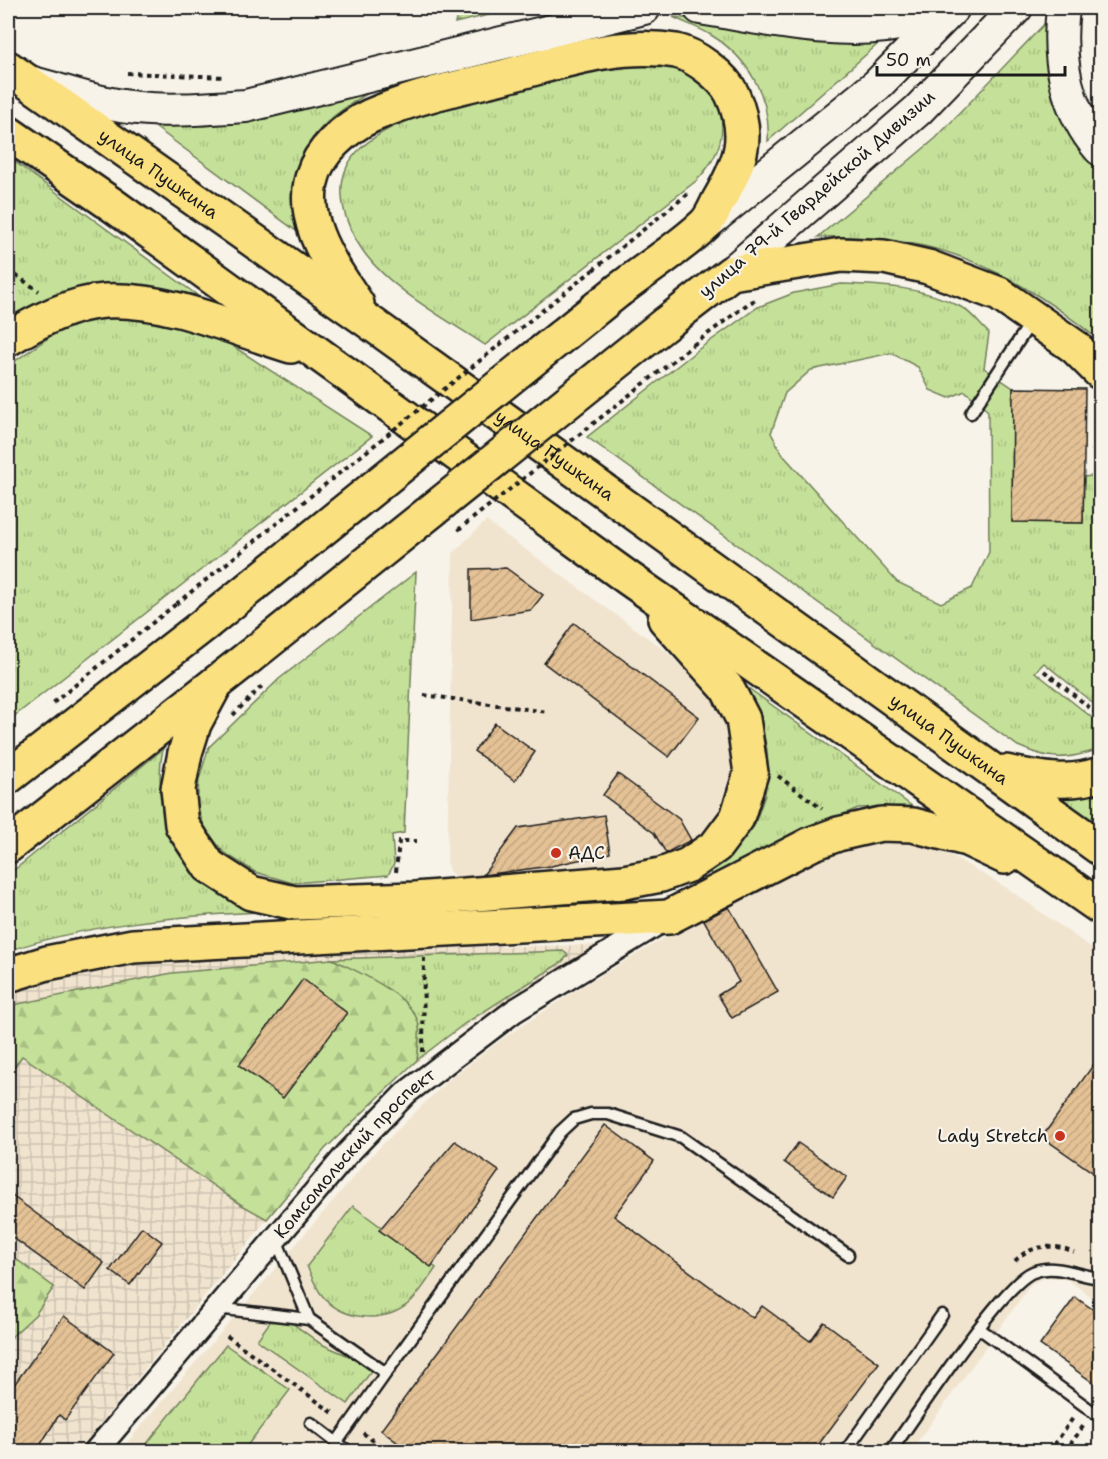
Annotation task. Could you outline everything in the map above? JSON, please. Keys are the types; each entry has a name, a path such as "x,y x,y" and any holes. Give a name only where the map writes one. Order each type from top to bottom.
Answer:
{"main road":[{"path":"18,74 90,99 137,108 193,109 246,106 644,8"},
{"path":"700,8 798,23 865,27 908,22 943,8"},
{"path":"8,777 205,624 877,84 953,8"},
{"name":"улица 79-й Гвардейской Дивизии","path":"257,670 665,324 731,273 918,110 1016,8"},
{"path":"1063,8 1062,56 1070,100 1089,136 1101,149"},
{"path":"368,321 324,254 314,223 310,189 316,166 338,137 378,112 445,92 604,52 643,48 678,52 706,66 729,88 742,117 743,143 732,178 707,222"},
{"name":"улица Пушкина","path":"18,74 368,321 1101,848"},
{"path":"8,132 628,578 1090,900"},
{"path":"731,273 841,255 884,257 928,267 968,280 999,294 1075,347 1101,372"},
{"path":"8,339 44,318 103,301 144,303 203,318 320,356"},
{"path":"216,683 194,724 186,753 178,789 182,825 209,866 251,893 295,903 414,899 581,888 661,875 688,865 716,846 737,819 751,773 743,720 727,688 628,578"},
{"path":"8,846 216,683 257,670"},
{"path":"996,771 1049,780 1077,779 1101,774"},
{"path":"8,975 47,963 133,946 669,917 811,844 838,834 881,825 913,825 967,839 1090,900"}],"street":[{"name":"Комсомольский проспект","path":"95,1452 348,1153 423,1079 514,1011 669,917"}],"lane":[{"path":"971,413 1035,317"},
{"path":"337,1442 560,1132 574,1119 591,1114 608,1114 681,1137 848,1255"},
{"path":"275,1238 309,1319"},
{"path":"890,1452 980,1329 1022,1278 1034,1272 1049,1269 1101,1278"},
{"path":"216,1308 309,1319 386,1373"},
{"path":"845,1452 942,1314"},
{"path":"980,1329 1097,1414"},
{"path":"311,1423 349,1452"}],"path":[{"path":"52,703 694,189"},
{"path":"8,270 42,293"},
{"path":"451,536 693,345 749,303 767,296"},
{"path":"224,723 257,670"},
{"path":"1044,671 1101,716"},
{"path":"424,695 548,712"},
{"path":"772,771 826,812"},
{"path":"395,875 398,868 399,841 417,841"},
{"path":"423,1079 424,930"},
{"path":"227,1336 336,1415"},
{"path":"1049,1452 1083,1404"},
{"path":"1065,1452 1097,1414"},
{"path":"363,1433 388,1452"}],"shaded area":[{"path":"486,521 666,651 708,691 732,725 738,756 727,812 707,837 659,864 460,882 449,871 447,863 453,553"},
{"path":"880,841 924,846 949,854 1007,888 1100,954 1100,1303 1068,1280 1048,1277 1032,1283 911,1451 119,1452 372,1155 446,1082 502,1039 576,990 681,928 777,879 851,848"},
{"path":"597,945 448,1037 395,1080 325,1149 78,1451 8,1452 8,991 53,977 134,960 295,949"}],"green space":[{"path":"460,8 518,8 455,23"},
{"path":"673,17 802,36 879,43 768,141 766,110 755,80 747,67 724,44 711,35"},
{"path":"1049,19 1077,144 1100,174 1100,341 1042,298 977,263 932,248 890,240 818,237 936,138"},
{"path":"675,62 705,78 718,105 722,129 712,161 696,181 485,345 391,281 377,268 358,243 342,201 345,173 351,160 361,148 387,130 422,114 510,88 602,70"},
{"path":"370,92 337,113 310,142 301,175 303,236 140,116 204,126 249,122"},
{"path":"8,157 197,295 160,289 8,324"},
{"path":"841,284 887,286 933,295 965,309 972,315 989,333 984,368 1013,388 1012,522 1083,523 1084,477 1100,475 1100,709 1044,663 1035,672 1100,724 1100,749 1059,757 1040,754 1018,746 587,437 699,349 758,307 794,293","holes":["891,353 918,367 930,390 949,398 965,391 988,411 989,552 972,588 941,603 897,582 783,455 771,433 785,393 811,370"]},
{"path":"104,315 157,319 228,343 372,436 8,721 8,366 58,331"},
{"path":"416,572 404,833 392,835 394,864 388,875 293,883 255,872 223,852 205,828 197,807 199,779 209,747 279,679"},
{"path":"744,685 912,806 858,808 780,841 712,876 709,870 754,826 765,795 767,750 760,717"},
{"path":"163,749 160,768 161,800 165,822 181,857 207,883 260,912 132,923 69,934 8,951 8,875"},
{"path":"1100,792 1100,828 1055,796 1073,798"},
{"path":"563,951 568,955 562,962 464,1024 417,1060 419,1025 332,959"},
{"path":"332,959 383,986 408,1005 419,1027 417,1060 325,1149 267,1219 242,1205 22,1056 8,1076 8,1006 172,973"},
{"path":"353,1206 436,1268 420,1292 408,1304 387,1315 363,1317 340,1310 321,1294 307,1266"},
{"path":"8,1253 54,1287 35,1315 8,1340"},
{"path":"272,1319 292,1323 321,1344 370,1365 370,1373 348,1404 257,1340"},
{"path":"226,1345 290,1390 243,1451 141,1451"}],"building":[{"path":"1013,388 1085,389 1083,523 1012,522"},
{"path":"506,568 543,595 531,610 471,619 471,569"},
{"path":"574,623 699,717 669,757 544,663"},
{"path":"495,723 535,752 515,781 474,751"},
{"path":"618,774 679,819 691,840 666,853 654,833 603,795"},
{"path":"604,815 610,853 551,866 483,875 518,828"},
{"path":"729,907 778,992 732,1018 718,995 739,982 704,920"},
{"path":"303,979 347,1013 283,1098 239,1065"},
{"path":"1101,1054 1101,1178 1042,1137"},
{"path":"605,1125 654,1161 614,1216 753,1318 762,1306 810,1341 824,1322 879,1363 813,1452 410,1452 381,1430"},
{"path":"455,1141 499,1171 431,1267 379,1230"},
{"path":"798,1143 847,1177 833,1197 784,1162"},
{"path":"8,1193 104,1263 85,1290 8,1234"},
{"path":"142,1227 162,1242 130,1285 110,1270"},
{"path":"1075,1297 1101,1315 1101,1388 1040,1345"},
{"path":"64,1316 114,1353 65,1420 59,1415 36,1452 8,1452 8,1393"}],"place":[{"name":"АДС","path":"556,853"},
{"name":"Lady Stretch","path":"1060,1136"}]}
